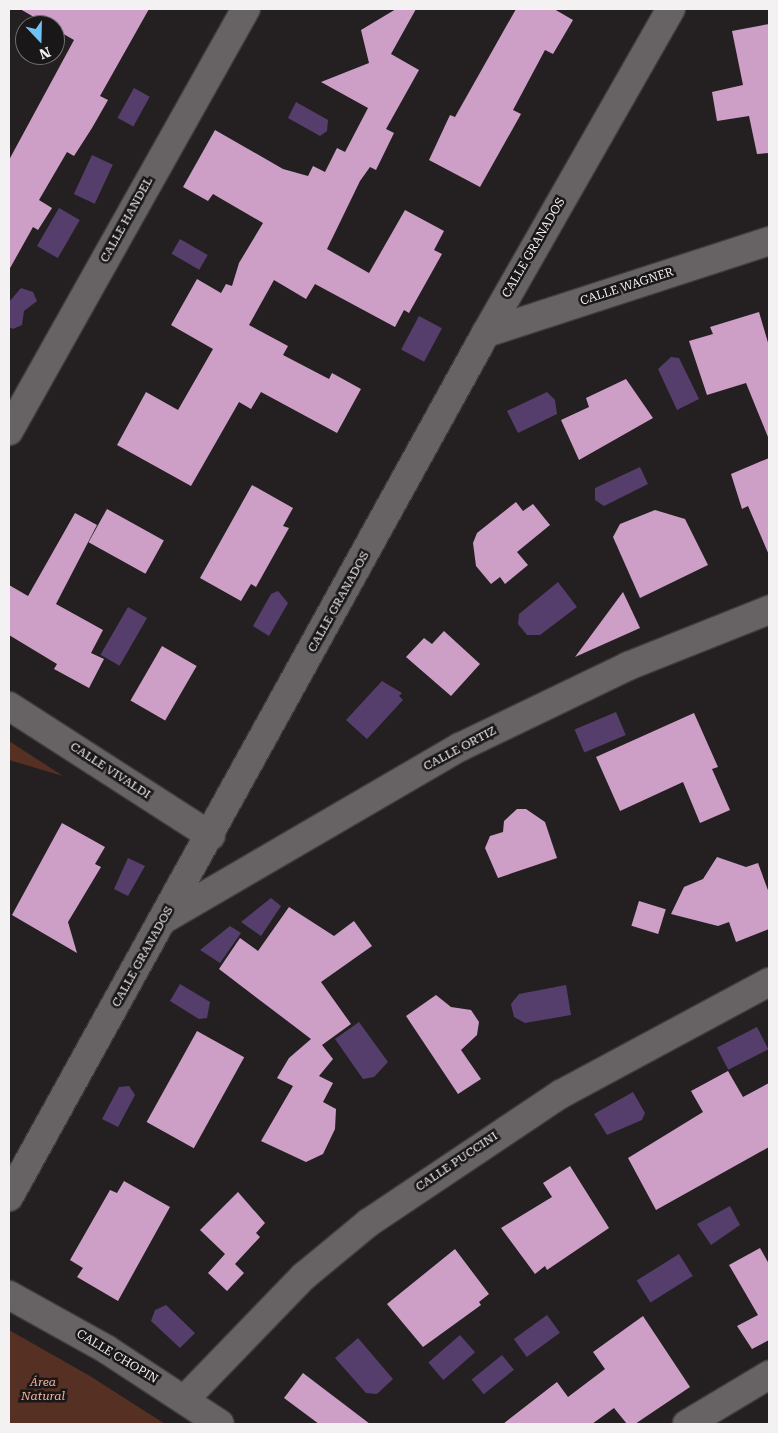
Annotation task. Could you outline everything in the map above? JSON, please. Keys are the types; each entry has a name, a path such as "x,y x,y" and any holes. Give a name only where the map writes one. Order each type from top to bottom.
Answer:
{"street":[{"name":"CALLE HANDEL","path":"9,431 246,9"},
{"name":"CALLE GRANADOS","path":"9,1197 211,836 486,333 671,9"},
{"name":"CALLE WAGNER","path":"486,333 769,241"},
{"name":"CALLE ORTIZ","path":"165,918 468,743 628,666 769,610"},
{"name":"CALLE VIVALDI","path":"9,706 211,836"},
{"name":"CALLE PUCCINI","path":"186,1398 304,1276 384,1212 561,1094 769,982"},
{"name":"CALLE CHOPIN","path":"9,1295 186,1398 220,1424"},
{"path":"687,1424 769,1375"}],"green space":[{"path":"9,741 63,776 9,760"},
{"name":"Área Natural","path":"9,1330 90,1376 165,1424 9,1424"}],"shaded area":[{"path":"134,88 150,97 133,126 118,118"},
{"path":"296,102 328,120 327,131 320,136 288,118"},
{"path":"92,155 113,165 95,204 74,194"},
{"path":"59,208 80,220 58,258 37,246"},
{"path":"180,239 208,255 199,270 172,254"},
{"path":"21,288 33,292 37,301 24,311 22,325 13,329 9,327 9,302"},
{"path":"419,316 442,328 424,362 401,350"},
{"path":"671,357 679,358 699,399 677,410 658,369"},
{"path":"547,392 555,400 557,414 518,433 507,411"},
{"path":"640,467 648,484 604,506 595,500 595,488"},
{"path":"558,582 577,607 540,635 527,635 518,624 519,614"},
{"path":"278,591 288,603 269,636 253,626 271,594"},
{"path":"128,607 147,618 120,666 100,655"},
{"path":"382,681 402,693 399,696 403,700 367,739 346,720"},
{"path":"616,712 626,735 584,753 575,730"},
{"path":"128,858 145,866 128,896 114,889"},
{"path":"271,898 281,906 261,936 241,922"},
{"path":"230,926 241,933 220,963 200,950"},
{"path":"180,984 210,1002 207,1018 199,1019 170,1001"},
{"path":"566,985 571,1015 525,1023 514,1017 511,1004 519,994"},
{"path":"359,1022 388,1062 374,1077 363,1079 335,1039"},
{"path":"757,1027 768,1049 728,1070 717,1047"},
{"path":"129,1086 135,1095 118,1127 102,1119 119,1087"},
{"path":"633,1092 645,1113 642,1120 607,1135 594,1114"},
{"path":"730,1206 740,1225 711,1245 697,1224"},
{"path":"679,1254 693,1276 650,1303 637,1280"},
{"path":"166,1305 195,1333 180,1348 151,1321 155,1310"},
{"path":"547,1315 560,1333 527,1357 514,1339"},
{"path":"460,1335 475,1352 443,1380 428,1363"},
{"path":"358,1338 393,1379 377,1394 366,1393 335,1358"},
{"path":"502,1355 514,1370 484,1394 472,1380"}],"building":[{"path":"20,9 149,9 100,96 108,100 92,128 74,156 67,152 39,200 52,208 38,230 33,227 9,270 9,160 60,65 65,65 65,57 74,40 65,35 65,15 30,15"},
{"path":"396,9 416,9 391,54 419,70 386,129 394,133 376,170 370,167 360,181 327,249 369,273 405,210 444,231 434,250 442,254 409,313 404,310 395,327 315,284 306,299 274,280 249,325 288,346 283,355 329,379 332,373 361,389 337,433 261,392 251,409 239,402 191,486 117,445 146,392 178,410 213,349 171,325 197,279 221,293 226,284 232,286 239,263 263,223 213,194 208,201 183,187 215,130 283,169 308,176 313,166 325,172 337,148 345,152 368,108 321,82 369,63 361,30"},
{"path":"516,9 554,9 573,20 553,54 545,50 513,110 521,114 480,187 429,160 450,115 455,117"},
{"path":"769,24 769,153 757,154 749,116 717,121 712,92 743,85 732,31"},
{"path":"759,312 769,346 768,437 746,383 707,395 689,341 713,334 710,327"},
{"path":"626,379 653,418 579,460 561,420 589,407 586,398"},
{"path":"769,458 769,555 748,506 742,509 731,474"},
{"path":"252,485 293,508 283,526 289,528 256,587 251,584 241,601 200,578"},
{"path":"516,502 523,511 533,504 550,525 517,552 528,565 505,584 500,577 491,584 476,566 473,543 477,533"},
{"path":"107,509 164,541 145,574 89,542"},
{"path":"655,510 685,519 708,565 640,598 613,537 620,524"},
{"path":"75,513 97,525 56,604 103,630 91,653 104,659 89,688 54,669 57,664 9,635 9,585 28,596"},
{"path":"623,592 640,628 575,657"},
{"path":"444,631 480,664 451,696 406,657 424,638 432,644"},
{"path":"162,646 197,666 165,721 130,701"},
{"path":"694,713 718,767 712,769 730,810 700,823 683,782 620,811 596,757"},
{"path":"517,809 526,809 545,822 557,858 498,878 485,848 490,836 503,832 504,821"},
{"path":"62,823 105,847 95,864 101,867 68,922 77,953 12,915"},
{"path":"717,857 746,867 758,863 769,893 769,929 736,942 729,922 718,926 671,914 684,887 703,879"},
{"path":"639,901 666,909 658,934 631,926"},
{"path":"289,907 334,936 354,921 372,946 321,982 351,1024 322,1045 333,1059 319,1076 333,1083 323,1102 336,1109 335,1129 323,1154 306,1162 261,1141 293,1086 277,1078 289,1058 311,1039 219,969 240,938 258,951"},
{"path":"436,995 451,1007 471,1010 479,1022 477,1035 461,1050 481,1079 458,1094 406,1016"},
{"path":"197,1031 244,1057 194,1148 147,1122"},
{"path":"728,1071 743,1097 769,1083 769,1147 656,1210 628,1158 703,1112 691,1091"},
{"path":"570,1166 609,1228 547,1270 545,1266 535,1274 501,1228 552,1197 543,1183"},
{"path":"124,1181 170,1207 118,1301 77,1277 83,1268 70,1260 110,1190 117,1193"},
{"path":"238,1192 265,1223 256,1233 260,1237 235,1264 244,1273 227,1291 208,1273 225,1254 200,1230"},
{"path":"760,1248 769,1264 769,1340 752,1349 737,1326 758,1315 729,1265"},
{"path":"455,1249 489,1294 479,1302 481,1305 423,1347 387,1304"},
{"path":"643,1316 690,1387 635,1424 627,1424 614,1408 592,1424 503,1424 557,1382 568,1397 605,1369 593,1352"},
{"path":"303,1373 370,1424 319,1424 284,1398"}]}
